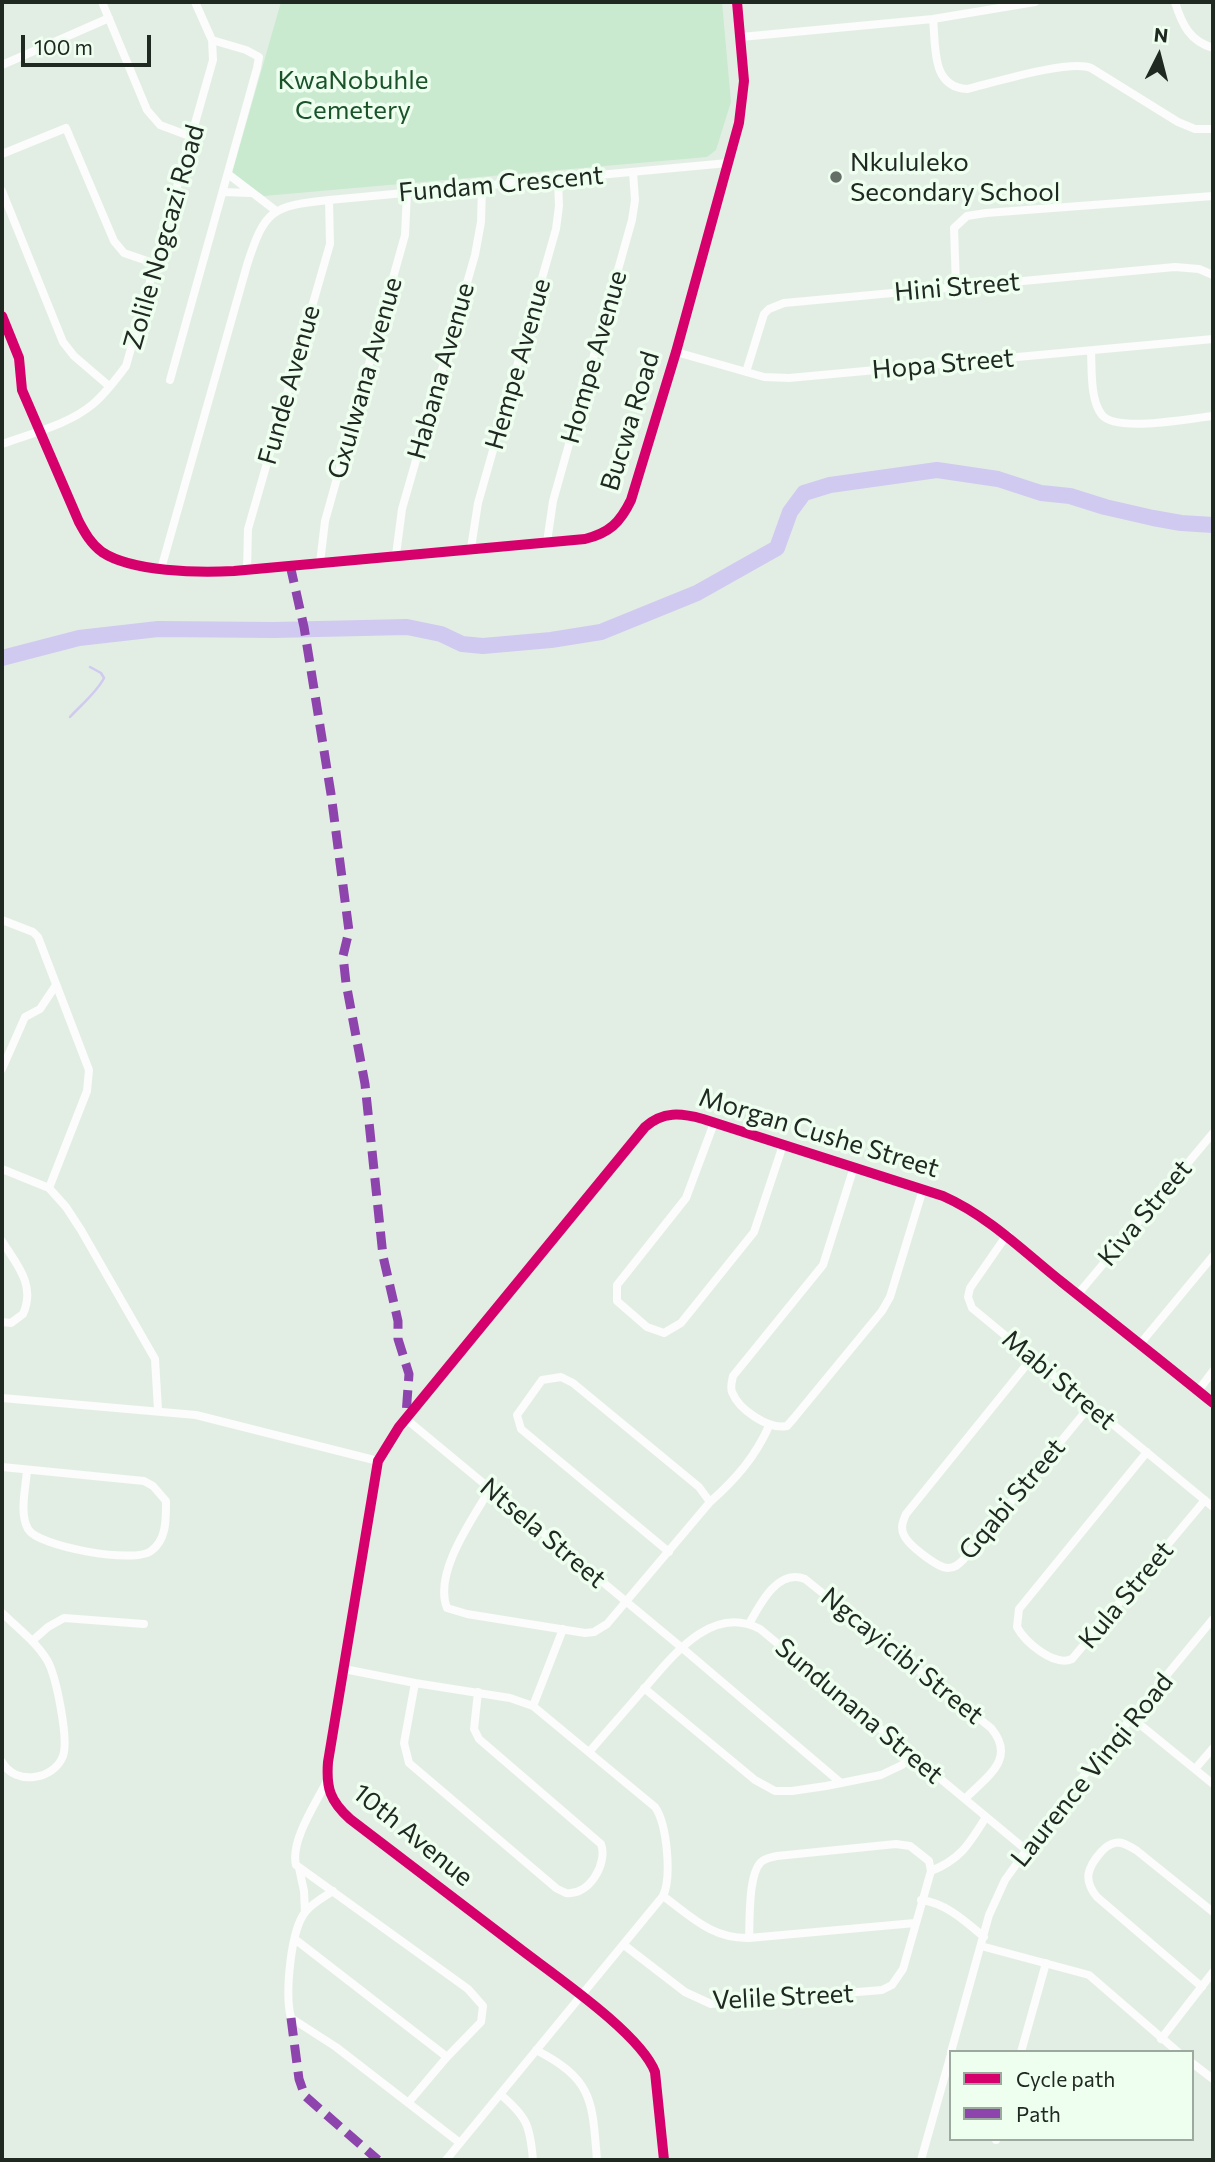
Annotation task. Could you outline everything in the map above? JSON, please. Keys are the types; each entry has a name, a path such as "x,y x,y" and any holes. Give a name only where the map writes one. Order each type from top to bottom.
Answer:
{"street":[{"path":"102,2 153,120 166,128 192,137"},
{"name":"Zolile Nogcazi Road","path":"2,444 40,431 83,411 126,366 213,60 212,40 195,2"},
{"name":"Bucwa Road","path":"2,316 19,358 22,390 86,536 104,554 123,561 188,572 247,570 598,535 613,528 625,513 635,486 729,163 743,93 737,2"},
{"path":"741,37 933,19 1035,2"},
{"path":"1175,2 1185,29 1198,42 1213,48"},
{"path":"2,65 109,18"},
{"path":"933,19 938,69 944,81 955,88 967,89 1081,65 1091,68 1178,122 1195,129 1213,129"},
{"path":"170,380 247,110 259,57 246,50 212,40"},
{"path":"2,154 66,128 114,241 124,253 156,264"},
{"name":"Fundam Crescent","path":"275,210 329,200 729,163"},
{"name":"Hompe Avenue","path":"547,542 553,501 632,220 635,200 632,172"},
{"path":"161,569 250,255 263,224 275,210 228,174"},
{"name":"Hempe Avenue","path":"471,548 478,503 556,229 558,178"},
{"name":"Habana Avenue","path":"396,555 402,509 479,237 482,186"},
{"path":"2,191 67,349 109,386"},
{"path":"223,192 250,193"},
{"name":"Gxulwana Avenue","path":"320,563 325,521 405,236 407,192"},
{"path":"956,286 954,233 957,223 967,216 1213,196"},
{"name":"Funde Avenue","path":"247,570 248,529 330,244 329,200"},
{"name":"Hini Street","path":"746,373 761,320 769,309 775,306 800,301 1175,267 1199,268 1213,275"},
{"name":"Hopa Street","path":"676,352 746,373 789,378 1213,340"},
{"path":"1091,352 1095,395 1102,415 1109,420 1126,424 1213,415"},
{"path":"2,920 26,929 38,937 89,1070 87,1091 49,1188"},
{"path":"2,1069 20,1024 25,1017 40,1009 56,985"},
{"name":"Morgan Cushe Street","path":"378,1461 388,1442 406,1419 645,1127 662,1116 678,1113 923,1189 968,1207 1009,1236 1213,1404"},
{"path":"713,1123 687,1198 617,1285 617,1301 656,1332 670,1332 681,1323 751,1237 783,1145"},
{"name":"Kiva Street","path":"1078,1294 1213,1133"},
{"path":"854,1167 823,1265 733,1376 732,1392 738,1401 769,1426 787,1426 882,1311 890,1297 923,1189"},
{"path":"2,1170 49,1188 81,1230 155,1359 158,1410"},
{"name":"Mabi Street","path":"1009,1236 972,1283 968,1292 972,1308 1213,1507"},
{"path":"2,1241 24,1275 29,1293 23,1314 10,1323 2,1322"},
{"path":"1140,1344 1213,1256"},
{"name":"Gqabi Street","path":"1032,1358 906,1514 902,1524 903,1534 917,1549 942,1567 958,1564 1090,1406"},
{"path":"1198,1391 1213,1371"},
{"path":"669,1552 521,1429 517,1415 541,1380 561,1377 573,1383 699,1487 710,1502"},
{"path":"2,1398 158,1410 213,1418 378,1461"},
{"name":"Ntsela Street","path":"406,1419 841,1783"},
{"path":"490,1489 454,1552 443,1594 447,1608 467,1614 585,1633 602,1628 710,1502 737,1477 748,1464 769,1426"},
{"name":"Kula Street","path":"1147,1452 1019,1609 1017,1627 1024,1637 1052,1659 1061,1662 1072,1659 1205,1500"},
{"name":"10th Avenue","path":"378,1461 327,1781 337,1807 581,1996 638,2044 652,2063 657,2084 664,2160"},
{"path":"2,1467 144,1481 153,1486 166,1501 164,1531 158,1544 146,1554 128,1555 78,1550 37,1539 28,1529 24,1516 27,1470"},
{"name":"Ngcayicibi Street","path":"749,1624 770,1591 785,1578 791,1576 805,1579 991,1727 1002,1745 1002,1757 965,1799"},
{"path":"2,1613 47,1660 53,1675 65,1733 63,1757 50,1772 28,1778 10,1773 2,1762"},
{"path":"32,1642 48,1627 64,1618 144,1624"},
{"name":"Laurence Vinqi Road","path":"952,2050 982,1942 1005,1880 1025,1849 1213,1619"},
{"name":"Sundunana Street","path":"590,1751 692,1637 714,1627 734,1623 749,1624 760,1629 1025,1849"},
{"path":"533,1706 563,1629"},
{"path":"344,1668 415,1683 510,1698 533,1706 590,1751 660,1814 663,1828 668,1880 663,1896 446,2160"},
{"path":"415,1683 404,1743 409,1763 556,1888 566,1893 575,1892 586,1886 598,1871 604,1858 603,1848 591,1833 479,1739 474,1729 478,1692"},
{"path":"644,1688 764,1786 775,1791 792,1791 881,1776 902,1765 911,1756"},
{"path":"1132,1718 1213,1784"},
{"path":"1195,1769 1213,1748"},
{"path":"327,1781 298,1840 295,1857 304,1891 305,1912 296,1940 288,1996 291,2018 336,2047 460,2143"},
{"path":"750,1938 755,1873 761,1862 770,1857 896,1844 917,1850 929,1861 931,1871 959,1856 986,1817"},
{"path":"1202,1987 1097,1897 1088,1883 1088,1869 1106,1847 1118,1842 1124,1844 1136,1850 1213,1912"},
{"path":"299,1868 468,1989 483,2006 481,2022 447,2057 408,2104"},
{"name":"Velile Street","path":"624,1945 691,1996 711,2004 882,1990 892,1985 901,1975 931,1871"},
{"path":"305,1912 333,1891"},
{"path":"663,1896 719,1935 750,1938 915,1923"},
{"path":"921,1900 953,1912 982,1942 1081,1972 1096,1980 1175,2050"},
{"path":"296,1940 447,2057"},
{"path":"1022,2050 1046,1963"},
{"path":"1161,2039 1213,1972"},
{"path":"536,2050 558,2063 586,2090 592,2106 597,2160"},
{"name":"Laurence Vinqi Road","path":"921,2160 949,2060"},
{"path":"1194,2065 1213,2079"},
{"path":"500,2094 526,2122 530,2131 533,2160"}],"green space":[{"name":"KwaNobuhle Cemetery","path":"281,2 722,2 731,102 716,150 707,157 264,196 232,173"}],"waterway":[{"path":"2,658 79,638 158,629 407,627 441,634 462,644 483,646 601,632 697,593 777,548 790,512 804,493 830,485 937,470 998,479 1041,493 1070,496 1153,518 1213,525"},
{"path":"70,717 104,678 90,667"}],"marked path":[{"path":"290,565 304,627 331,794 349,931 343,956 346,983 365,1084 383,1256 398,1321 398,1339 409,1374 406,1415"},
{"path":"291,2018 299,2079 305,2096 378,2160"}],"cycle path":[{"path":"2,316 19,358 22,390 79,522 95,545 115,559 166,570 234,571 585,539 601,534 618,521 631,500 676,352 739,123 744,81 737,2"},
{"path":"664,2160 655,2072 633,2040 574,1989 350,1819 331,1794 328,1762 378,1461 399,1427 645,1127 659,1118 672,1115 703,1119 943,1196 960,1204 1006,1236 1213,1403"}],"place":[{"name":"Nkululeko Secondary School","path":"836,177"}]}
